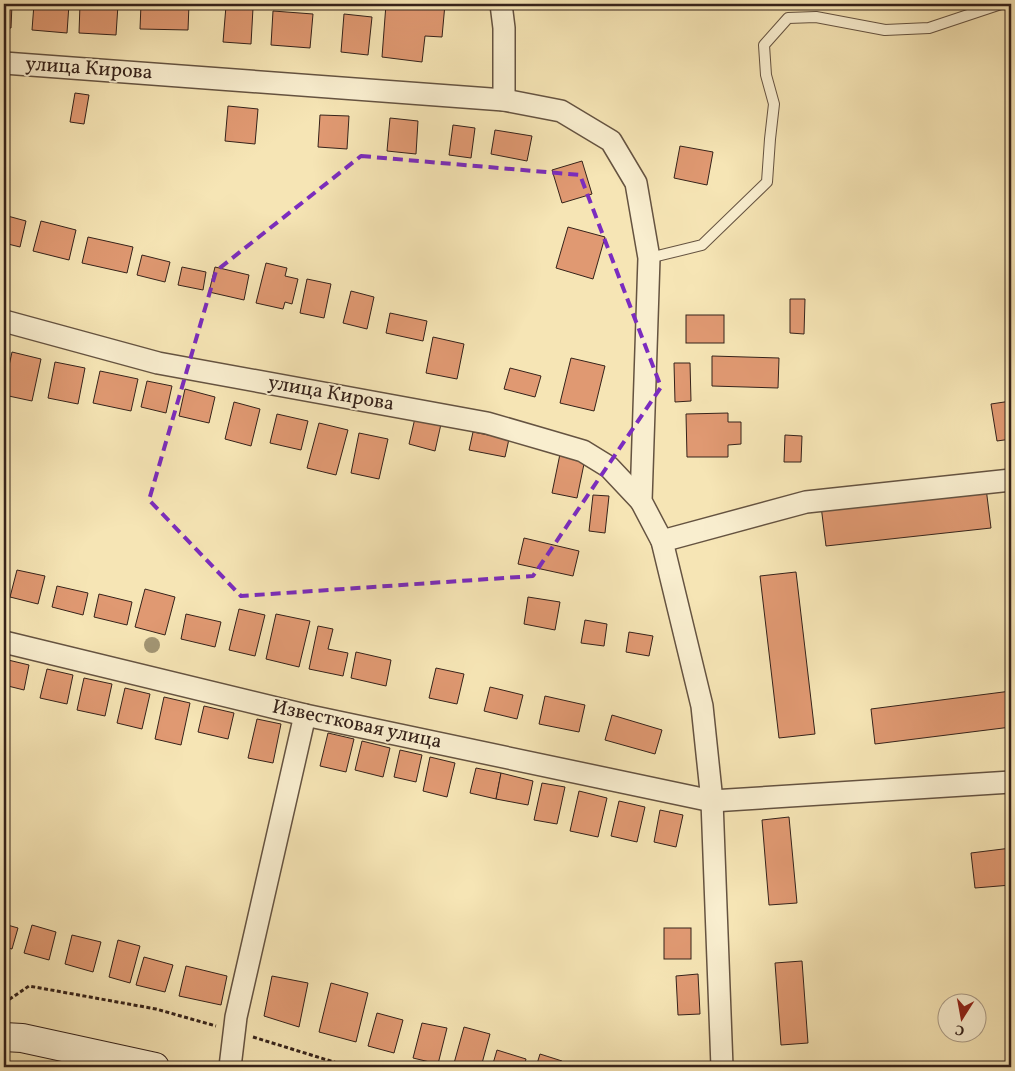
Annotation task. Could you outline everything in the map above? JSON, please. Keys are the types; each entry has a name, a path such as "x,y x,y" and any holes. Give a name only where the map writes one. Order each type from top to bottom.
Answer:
{"main road":[{"path":"10,1032 155,1067"}],"street":[{"path":"501,4 504,28 504,100"},
{"name":"улица Кирова","path":"4,63 504,100 562,111 611,141 636,183 649,258"},
{"path":"649,258 641,500 662,541 702,706 712,801 722,1067"},
{"name":"улица Кирова","path":"4,321 158,363 478,422 549,441 583,451 609,467 641,500"},
{"path":"662,541 806,502 1011,480"},
{"name":"Известковая улица","path":"4,642 305,715 712,801 1011,782"},
{"path":"230,1067 240,997 305,715"}],"lane":[{"path":"649,258 702,245 767,182 774,104 766,75 764,45 788,18 816,17 885,30 929,28 1001,4"}],"path":[{"path":"4,1003 29,986 156,1009 350,1067"}],"highlighted area":[{"path":"361,156 580,175 661,387 533,576 241,596 149,500 216,271"}],"building":[{"path":"4,4 12,4 11,28 4,28"},
{"path":"34,4 69,4 67,33 32,30"},
{"path":"80,4 118,5 116,35 79,33"},
{"path":"141,4 189,4 188,30 140,29"},
{"path":"386,4 445,4 442,37 425,36 422,62 382,57"},
{"path":"226,6 253,8 251,44 223,42"},
{"path":"273,11 313,14 310,48 271,45"},
{"path":"344,14 372,17 368,55 341,52"},
{"path":"75,93 89,95 84,124 70,122"},
{"path":"228,106 258,109 255,144 225,141"},
{"path":"320,115 349,116 347,149 318,147"},
{"path":"390,118 418,121 416,154 387,151"},
{"path":"453,125 475,128 471,158 449,155"},
{"path":"495,130 532,136 527,161 491,154"},
{"path":"680,146 713,152 707,185 674,178"},
{"path":"582,161 592,194 562,203 552,170"},
{"path":"4,215 26,221 20,247 4,243"},
{"path":"41,221 76,230 69,260 33,251"},
{"path":"568,227 605,237 593,279 556,268"},
{"path":"88,237 133,247 127,273 82,263"},
{"path":"142,255 170,262 165,282 137,275"},
{"path":"266,263 287,268 285,276 298,279 292,304 285,302 283,309 256,303"},
{"path":"182,267 206,272 203,290 178,285"},
{"path":"215,267 249,275 244,300 209,292"},
{"path":"307,279 331,284 324,318 300,313"},
{"path":"351,291 374,297 367,329 343,323"},
{"path":"790,299 805,299 804,334 790,333"},
{"path":"390,313 427,321 423,341 386,333"},
{"path":"686,315 724,315 724,343 686,343"},
{"path":"433,337 464,344 457,379 426,373"},
{"path":"12,352 41,359 32,401 4,395"},
{"path":"712,356 779,358 778,388 712,386"},
{"path":"571,358 605,366 594,411 560,403"},
{"path":"55,362 85,368 78,404 48,398"},
{"path":"674,363 690,363 691,401 675,402"},
{"path":"510,368 541,376 535,397 504,389"},
{"path":"100,371 138,379 131,411 93,403"},
{"path":"147,381 172,386 166,413 141,407"},
{"path":"185,389 215,397 209,423 179,416"},
{"path":"1011,401 1011,439 997,441 991,404"},
{"path":"234,402 260,409 251,446 225,439"},
{"path":"728,413 728,422 741,422 741,444 728,445 728,457 687,457 686,414"},
{"path":"277,414 308,421 301,450 270,443"},
{"path":"415,418 441,424 435,451 409,444"},
{"path":"319,423 348,430 336,475 307,468"},
{"path":"473,432 509,439 505,457 469,450"},
{"path":"359,433 388,439 379,479 351,473"},
{"path":"785,435 802,436 801,462 784,462"},
{"path":"560,454 585,459 577,498 552,493"},
{"path":"986,488 991,528 826,546 821,506"},
{"path":"593,495 609,496 605,533 589,531"},
{"path":"524,538 579,551 573,576 518,564"},
{"path":"17,570 45,576 38,604 10,597"},
{"path":"796,572 815,734 779,738 760,576"},
{"path":"57,586 88,593 83,615 52,607"},
{"path":"145,589 175,597 165,635 135,627"},
{"path":"99,594 132,602 127,625 94,617"},
{"path":"528,597 560,602 555,630 524,624"},
{"path":"239,609 265,615 255,656 229,650"},
{"path":"186,614 221,622 215,647 181,639"},
{"path":"276,614 310,621 299,667 266,659"},
{"path":"585,620 607,624 604,646 581,643"},
{"path":"318,626 333,629 328,649 348,653 343,676 309,669"},
{"path":"629,632 653,636 649,656 626,652"},
{"path":"356,652 391,660 386,686 351,678"},
{"path":"4,659 29,665 24,690 4,685"},
{"path":"436,668 464,674 457,704 429,698"},
{"path":"47,669 73,675 67,704 40,698"},
{"path":"84,678 112,684 105,716 77,710"},
{"path":"490,687 523,695 517,719 484,711"},
{"path":"125,688 150,694 142,729 117,723"},
{"path":"1011,691 1011,727 875,744 871,709"},
{"path":"545,696 585,705 579,732 539,724"},
{"path":"164,697 190,703 181,745 155,739"},
{"path":"204,706 234,713 228,739 198,732"},
{"path":"612,715 662,730 655,754 605,740"},
{"path":"257,719 281,724 273,763 248,758"},
{"path":"328,733 354,739 346,772 320,766"},
{"path":"362,741 390,748 383,777 355,770"},
{"path":"400,750 422,755 416,782 394,777"},
{"path":"430,757 455,763 447,797 423,791"},
{"path":"476,768 501,773 496,799 470,793"},
{"path":"501,773 533,781 528,805 496,799"},
{"path":"542,783 565,787 557,824 534,820"},
{"path":"579,791 607,798 598,837 570,831"},
{"path":"619,801 645,807 637,842 611,836"},
{"path":"660,810 683,815 676,847 654,842"},
{"path":"789,817 797,903 769,905 762,820"},
{"path":"1011,848 1011,885 975,888 971,853"},
{"path":"4,924 18,928 12,949 4,947"},
{"path":"32,925 56,932 49,960 24,953"},
{"path":"664,928 691,928 691,959 664,959"},
{"path":"72,935 101,942 93,972 65,964"},
{"path":"118,940 140,946 130,983 109,977"},
{"path":"144,957 173,965 165,992 136,985"},
{"path":"802,961 808,1043 781,1045 775,963"},
{"path":"186,966 227,976 221,1005 179,996"},
{"path":"698,974 700,1014 678,1015 676,976"},
{"path":"272,976 308,983 299,1027 264,1016"},
{"path":"331,983 368,993 356,1042 319,1032"},
{"path":"377,1013 403,1020 394,1053 368,1046"},
{"path":"422,1023 447,1028 438,1064 413,1058"},
{"path":"464,1027 490,1034 481,1067 453,1067"},
{"path":"497,1050 526,1059 524,1067 492,1067"},
{"path":"540,1054 562,1061 560,1067 536,1067"}]}
